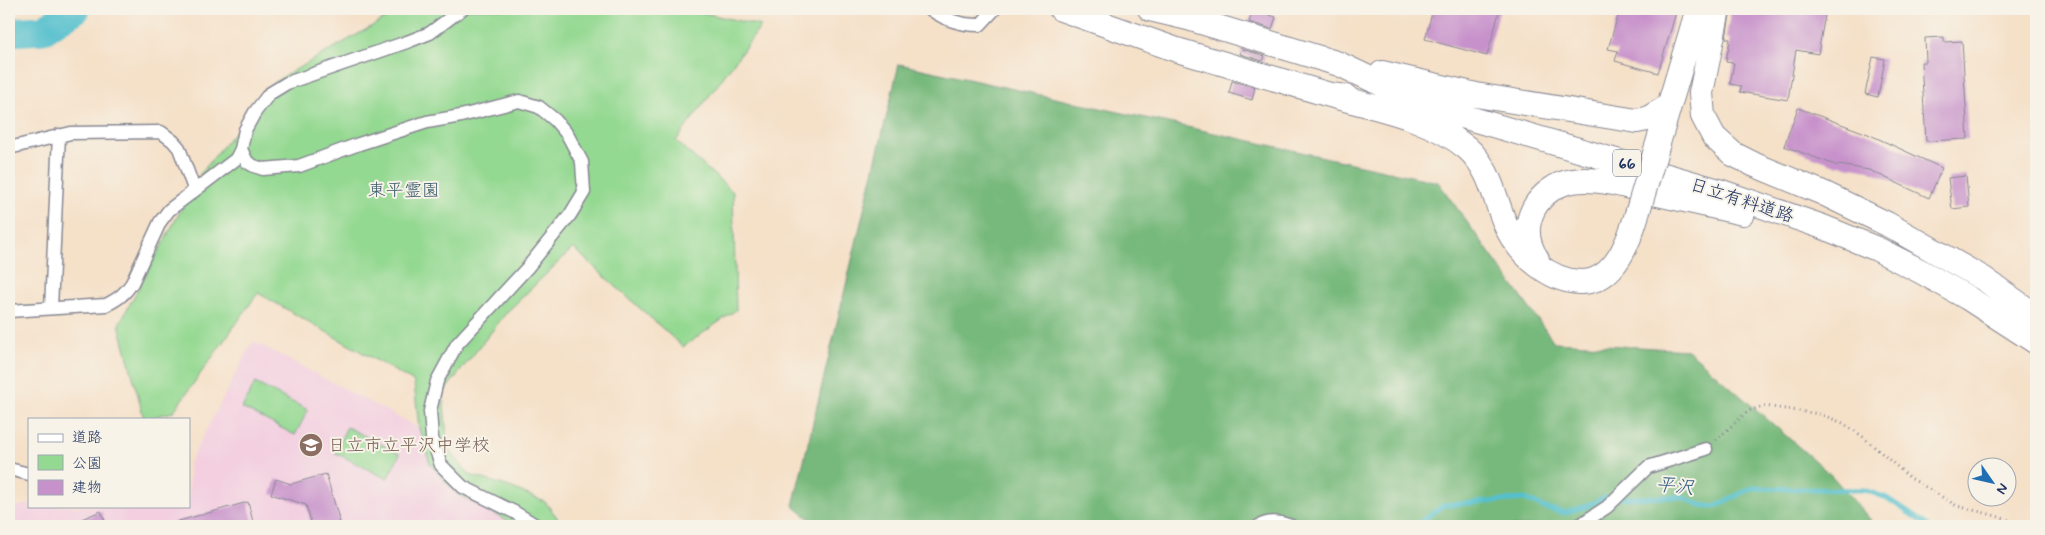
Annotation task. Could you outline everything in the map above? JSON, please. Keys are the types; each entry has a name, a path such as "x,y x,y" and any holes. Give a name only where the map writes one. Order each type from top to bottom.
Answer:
{"highway":[{"path":"1062,9 1140,35 1177,50 1426,124 1447,134 1468,149 1482,165 1488,175 1502,217 1516,243 1547,272 1560,279 1584,282 1596,279 1607,272 1624,250 1638,211 1698,9"},
{"path":"1091,9 1140,35"},
{"path":"1150,9 1188,18 1339,64 1476,95 1637,121 1647,119 1669,106"},
{"path":"1718,9 1701,93 1703,116 1714,137 1733,154 1824,193 1887,224 1984,279 2036,316"},
{"path":"1339,64 1428,106"},
{"path":"1330,95 1428,106"},
{"name":"日立有料道路","path":"1428,106 1722,192 1823,227 1877,249 1922,272 2002,319 2036,342"},
{"path":"1547,272 1534,254 1529,242 1530,217 1537,203 1548,192 1561,184 1573,181 1603,181 1765,219 1823,227"}],"street":[{"path":"9,311 106,305 117,300 132,283 160,222 175,203 236,159 241,149 245,130 255,112 269,94 287,83 430,33 462,9"},
{"path":"930,9 942,17 963,25 980,25 994,10"},
{"path":"241,149 247,162 263,169 299,166 427,122 461,116 519,101 539,107 555,120 567,134 578,150 582,162 584,192 570,215 527,268 457,344 437,381 430,412 432,438 441,465 463,487 514,512 537,526"},
{"path":"9,148 71,133 161,132 179,148 194,189"},
{"path":"51,308 59,135"},
{"path":"1578,526 1607,507 1648,467 1706,450"},
{"path":"9,469 28,474"},
{"path":"1259,526 1264,523 1282,522 1291,526"}],"path":[{"path":"1706,450 1748,411 1764,406 1820,414 1843,423 1862,436 1909,477 1957,506 2027,526"}],"shaded area":[{"name":"日立市立平沢中学校","path":"253,341 419,428 430,464 457,494 517,526 9,526 9,508 28,504 28,508 190,508 190,461"}],"green space":[{"name":"東平霊園","path":"402,9 687,9 761,26 676,141 733,192 736,310 683,347 573,248 507,312 443,393 448,449 470,475 510,487 545,502 564,526 517,526 457,494 430,464 419,428 414,382 258,293 173,412 144,418 119,324 201,173 276,81"},
{"path":"899,64 1438,182 1554,342 1688,350 1831,475 1876,526 819,526 793,506"},
{"path":"255,383 308,410 295,435 242,408"},
{"path":"347,427 400,454 387,479 334,452"}],"building":[{"path":"1433,9 1500,9 1487,56 1425,39"},
{"path":"1620,9 1677,9 1658,73 1615,61 1618,51 1608,49"},
{"path":"1731,9 1826,9 1818,54 1796,50 1788,100 1740,92 1741,86 1730,84 1734,63 1726,62 1730,39 1726,38"},
{"path":"1253,10 1276,17 1272,29 1249,22"},
{"path":"1944,37 1944,42 1962,41 1968,139 1926,141 1921,62 1926,62 1925,38"},
{"path":"1242,49 1265,56 1263,61 1240,54"},
{"path":"1873,57 1885,59 1878,97 1865,94"},
{"path":"1232,81 1255,87 1252,100 1229,93"},
{"path":"1798,108 1868,134 1942,168 1929,198 1869,170 1838,166 1784,146"},
{"path":"1966,176 1969,207 1952,209 1948,178"},
{"path":"326,474 341,526 312,526 306,505 271,494 276,479 291,484"},
{"path":"248,502 254,526 175,526 175,522"},
{"path":"101,511 107,526 65,526"}],"waterway":[{"path":"9,32 43,30 76,9"},
{"name":"平沢","path":"1620,498 1682,497 1701,505 1714,507 1752,488 1864,490 1887,498 1928,526"},
{"name":"平沢","path":"1415,526 1444,505 1525,499 1545,508 1565,513 1604,498 1612,498"}],"place":[{"name":"日立市立平沢中学校","path":"311,445"}]}
